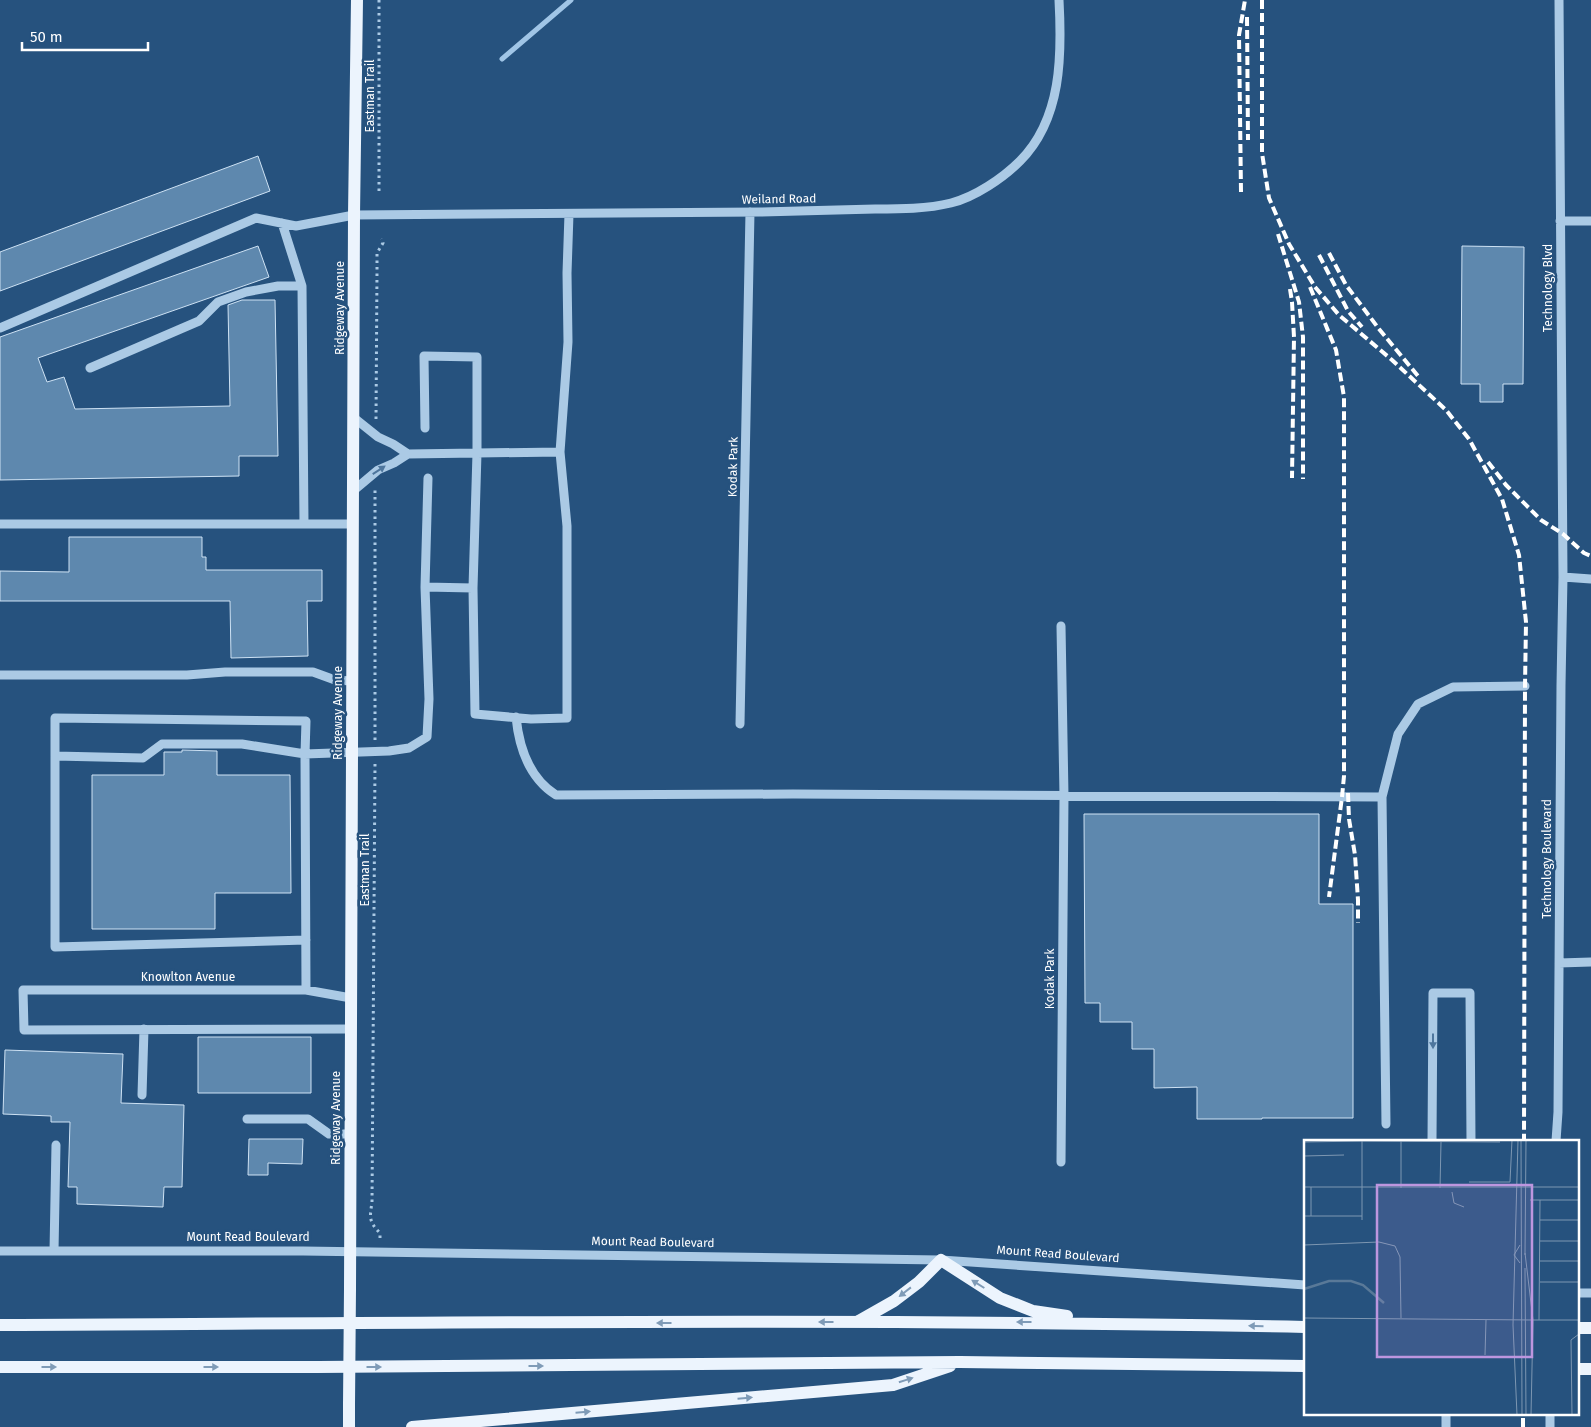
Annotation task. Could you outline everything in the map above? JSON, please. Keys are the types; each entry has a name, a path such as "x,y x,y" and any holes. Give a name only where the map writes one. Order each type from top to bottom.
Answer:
{"main road":[{"name":"Ridgeway Avenue","path":"348,1427 354,215 357,0"},
{"path":"857,1322 894,1301 919,1282 941,1260 1000,1298 1033,1311 1107,1323"},
{"path":"0,1325 857,1322 1107,1323 1304,1327"},
{"path":"1578,1328 1591,1328"},
{"path":"412,1427 893,1385 960,1362"},
{"path":"0,1367 318,1368 960,1362 1304,1366"},
{"path":"1578,1368 1591,1368"}],"street":[{"name":"Weiland Road","path":"0,328 256,218 296,226 354,215 750,212 921,208 953,203 980,191 1005,174 1022,160 1038,137 1051,112 1059,73 1060,0"},
{"name":"Technology Blvd","path":"1559,0 1563,577"},
{"name":"Kodak Park","path":"740,724 750,212"},
{"path":"425,428 424,356 477,357 477,453 473,588 475,714 567,718 567,526 560,452 568,342 567,273 569,214"},
{"path":"1560,221 1591,221"},
{"path":"282,223 302,286 304,524"},
{"path":"90,368 199,321 218,302 246,292 278,286 302,286"},
{"path":"353,417 378,437 408,454"},
{"path":"353,491 378,470 408,454 560,452"},
{"path":"55,756 143,758 162,744 242,744 305,754 389,751 409,748 427,737 429,699 425,587 428,478"},
{"path":"0,524 353,524"},
{"path":"1563,577 1591,579"},
{"name":"Technology Boulevard","path":"1556,1140 1558,1112 1560,695 1563,577"},
{"path":"425,587 473,588"},
{"name":"Kodak Park","path":"1061,626 1064,796 1061,1162"},
{"path":"0,675 187,675 225,672 312,672 335,680 352,681"},
{"path":"1386,1124 1382,797 1398,734 1418,704 1454,687 1525,686"},
{"path":"516,717 518,738 527,761 537,779 556,795 1382,797"},
{"path":"306,940 55,947 55,718 306,721 305,754 306,940 306,990"},
{"path":"1559,963 1591,962"},
{"name":"Knowlton Avenue","path":"144,1029 24,1030 23,990 306,990 351,998"},
{"path":"1432,1140 1433,993 1470,993 1471,1140"},
{"path":"142,1095 144,1029 351,1029"},
{"path":"247,1120 308,1120 329,1134 350,1134"},
{"path":"54,1251 56,1145"},
{"name":"Mount Read Boulevard","path":"0,1251 303,1251 941,1260 1304,1285"},
{"path":"1578,1293 1591,1293"},
{"path":"1446,1414 1446,1427"},
{"path":"1550,1414 1550,1427"}],"path":[{"name":"Eastman Trail","path":"379,0 379,191"},
{"path":"376,425 377,270 378,254 382,243 381,239"},
{"name":"Eastman Trail","path":"375,483 372,1202 370,1218 372,1224 380,1233 380,1252"}],"building":[{"path":"258,156 270,191 0,291 0,252"},
{"path":"258,246 269,277 38,358 47,382 64,377 75,409 230,406 228,305 242,300 275,300 278,456 239,456 239,476 0,480 0,337"},
{"path":"1462,246 1524,247 1523,384 1503,384 1503,402 1480,402 1480,384 1461,384"},
{"path":"69,537 202,537 202,557 206,557 206,570 322,570 322,601 307,601 308,656 231,658 230,601 0,601 0,571 69,572"},
{"path":"182,750 217,751 217,775 290,775 291,893 215,893 215,929 92,929 92,775 164,775 164,752 182,752"},
{"path":"1084,814 1319,814 1319,904 1353,904 1353,1118 1197,1119 1197,1087 1154,1088 1154,1049 1132,1049 1132,1022 1100,1022 1100,1003 1085,1003"},
{"path":"198,1037 311,1037 311,1093 198,1093"},
{"path":"5,1050 123,1054 121,1103 184,1105 182,1187 164,1187 163,1207 77,1204 77,1187 68,1187 70,1122 51,1122 51,1116 3,1114"},
{"path":"249,1139 303,1139 302,1164 268,1163 268,1175 248,1175"}],"waterway":[{"path":"502,59 571,0"}],"railway":[{"path":"1241,192 1239,35 1245,0"},
{"path":"1262,0 1262,153 1269,198 1289,244 1315,287 1339,315 1392,360 1446,410 1469,439 1502,499 1519,555 1526,622 1524,1140"},
{"path":"1247,17 1248,140"},
{"path":"1278,234 1299,302 1303,337 1303,479"},
{"path":"1329,253 1346,285 1418,376"},
{"path":"1319,255 1348,311 1362,327"},
{"path":"1310,287 1336,350 1344,397 1344,776 1329,897"},
{"path":"1290,289 1294,337 1292,478"},
{"path":"1488,462 1506,485 1541,520 1563,534 1584,553 1591,556"},
{"path":"1348,793 1349,819 1355,855 1358,923"},
{"path":"1523,1414 1523,1427"}]}
